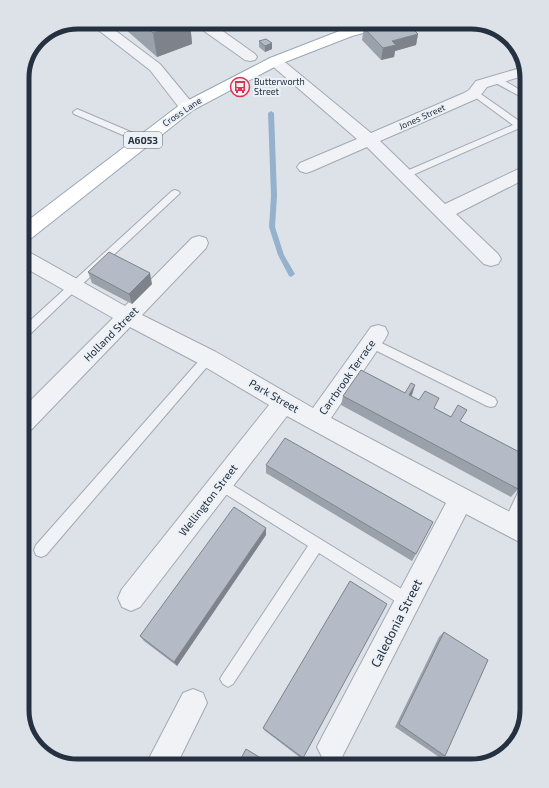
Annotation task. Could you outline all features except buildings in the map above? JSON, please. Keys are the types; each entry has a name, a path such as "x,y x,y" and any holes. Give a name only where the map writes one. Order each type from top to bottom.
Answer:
{"main road":[{"name":"A6053","path":"275,61 364,29"},
{"name":"Cross Lane","path":"29,227 187,107 275,61"}],"street":[{"path":"104,29 155,67 187,107"},
{"path":"212,29 250,57"},
{"path":"275,61 369,140 491,259"},
{"name":"Jones Street","path":"306,167 475,93 481,84 520,72"},
{"path":"444,212 520,174"},
{"name":"Holland Street","path":"29,417 199,243"},
{"name":"Park Street","path":"29,261 128,317 208,358 316,421 518,529"},
{"name":"Carrbrook Terrace","path":"316,421 374,338"},
{"name":"Wellington Street","path":"131,598 285,402"},
{"name":"Caledonia Street","path":"332,747 461,499"},
{"path":"164,759 193,703"}],"lane":[{"path":"495,79 520,93"},
{"path":"405,175 519,125 475,93"},
{"path":"77,112 142,140"},
{"path":"29,328 175,193"},
{"path":"374,338 491,402"},
{"path":"41,550 208,358"},
{"path":"221,484 408,601"},
{"path":"228,679 317,544"}],"waterway":[{"path":"271,113 274,196 272,227 281,255 291,274"}],"place":[{"name":"Butterworth Street","path":"240,87"}]}
